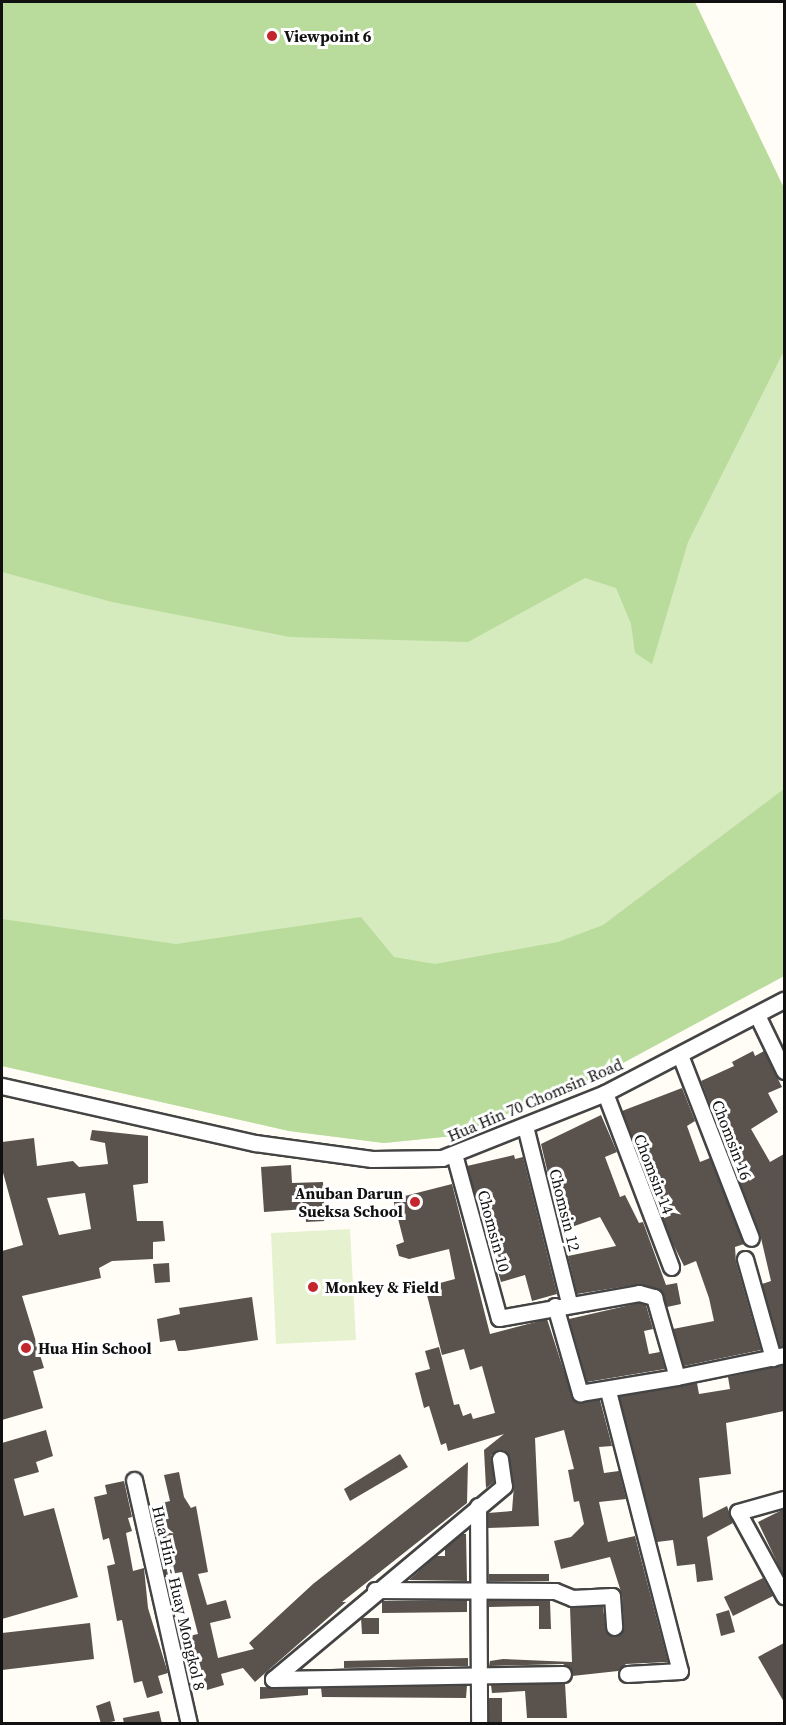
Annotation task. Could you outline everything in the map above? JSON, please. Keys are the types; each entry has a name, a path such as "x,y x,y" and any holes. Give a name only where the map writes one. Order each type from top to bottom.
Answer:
{"street":[{"name":"Hua Hin 70 Chomsin Road","path":"2,1086 255,1143 372,1159 419,1160 454,1154 604,1093 784,1000"},
{"path":"757,1015 784,1071"},
{"name":"Chomsin 16","path":"680,1055 751,1238"},
{"name":"Chomsin 14","path":"604,1093 671,1267"},
{"name":"Chomsin 12","path":"525,1126 562,1304 575,1387 580,1393 608,1391"},
{"name":"Chomsin 10","path":"454,1154 499,1318 562,1304"},
{"path":"627,1674 680,1671 608,1391 779,1356 745,1259"},
{"path":"562,1304 639,1293 654,1298 677,1377"},
{"path":"500,1459 504,1486 375,1590 273,1679 563,1674"},
{"name":"Hua Hin - Huay Mongkol 8","path":"134,1480 189,1724"},
{"path":"784,1499 738,1512 784,1596"},
{"path":"478,1506 479,1724"},
{"path":"375,1590 479,1590 612,1596 614,1627"}],"green space":[{"path":"2,2 695,2 784,188 784,351 688,542 652,664 635,653 631,624 616,588 585,578 468,642 290,637 112,602 2,572"},
{"path":"784,192 784,976 597,1077 453,1136 384,1143 289,1131 2,1066 2,554"},
{"path":"784,789 784,976 597,1077 453,1136 384,1143 289,1131 2,1066 2,919 176,944 361,917 394,957 435,964 558,942 603,925"},
{"name":"Monkey & Field","path":"350,1229 356,1340 276,1344 271,1233"}],"building":[{"path":"753,1051 755,1056 764,1051 782,1087 768,1093 778,1112 751,1129 770,1162 784,1154 784,1346 780,1346 762,1284 771,1281 760,1234 701,1081 734,1066 732,1062"},
{"path":"682,1088 695,1121 687,1126 700,1162 710,1158 744,1244 735,1247 736,1262 761,1350 684,1366 673,1329 714,1321 709,1298 696,1261 684,1266 673,1244 622,1111"},
{"path":"601,1115 617,1152 605,1157 620,1197 625,1195 639,1223 643,1222 666,1285 677,1283 681,1304 667,1307 660,1290 641,1284 577,1294 568,1256 616,1246 600,1217 566,1229 557,1212 541,1144"},
{"path":"92,1130 148,1136 148,1183 133,1185 137,1221 163,1221 165,1241 153,1242 153,1259 112,1261 99,1268 101,1278 22,1296 44,1368 33,1371 43,1408 2,1420 2,1251 23,1245 2,1169 2,1142 34,1138 37,1166 73,1161 79,1167 108,1164 105,1143 90,1140","holes":["85,1193 91,1229 59,1235 47,1198"]},
{"path":"514,1155 515,1159 523,1157 557,1294 532,1301 525,1275 501,1282 467,1166"},
{"path":"291,1165 292,1183 323,1182 325,1221 306,1222 305,1209 264,1212 261,1167"},
{"path":"452,1184 490,1334 547,1319 573,1399 600,1400 612,1446 599,1447 604,1473 619,1471 626,1499 599,1502 608,1542 635,1536 668,1662 626,1664 618,1671 572,1676 571,1669 563,1664 489,1666 490,1661 503,1659 572,1662 570,1607 603,1606 606,1632 615,1637 624,1627 622,1595 610,1557 561,1569 554,1541 571,1537 584,1524 579,1501 574,1502 568,1470 574,1469 564,1430 535,1438 539,1526 488,1528 488,1513 512,1511 514,1485 504,1450 491,1455 494,1482 486,1488 484,1450 504,1434 448,1451 446,1443 441,1445 429,1406 424,1408 415,1373 430,1369 425,1351 439,1347 454,1405 459,1404 463,1416 471,1413 473,1419 495,1413 482,1366 470,1370 464,1349 442,1355 425,1287 455,1279 449,1249 409,1259 399,1256 396,1245 404,1242 393,1199"},
{"path":"169,1263 170,1282 155,1283 153,1264"},
{"path":"252,1297 258,1340 185,1351 178,1351 175,1340 160,1342 157,1319 180,1314 179,1308"},
{"path":"639,1303 646,1305 653,1329 644,1331 649,1354 660,1352 665,1369 587,1382 569,1319"},
{"path":"784,1365 784,1411 726,1423 731,1474 699,1478 703,1518 727,1506 733,1523 707,1537 713,1580 697,1582 695,1564 677,1566 673,1540 657,1542 619,1396 697,1383 699,1394 730,1389 728,1377"},
{"path":"46,1430 53,1456 36,1462 39,1472 14,1479 24,1516 54,1508 78,1597 2,1619 2,1443"},
{"path":"400,1454 408,1467 350,1501 344,1489"},
{"path":"468,1462 467,1503 342,1602 346,1602 255,1682 243,1668 221,1674 224,1685 207,1690 197,1654 184,1657 180,1638 198,1634 182,1572 165,1575 157,1537 169,1534 162,1503 170,1501 164,1475 179,1472 184,1497 191,1508 196,1506 208,1572 198,1574 207,1605 226,1600 231,1618 210,1623 218,1658 254,1649 249,1643 313,1584"},
{"path":"124,1481 132,1517 128,1518 132,1531 126,1533 133,1571 144,1568 148,1608 168,1673 158,1676 163,1693 147,1698 142,1681 134,1683 122,1620 117,1621 107,1566 115,1564 109,1538 103,1540 94,1497 107,1494 105,1485"},
{"path":"784,1509 784,1577 758,1522"},
{"path":"462,1534 466,1534 467,1581 409,1580 436,1556 445,1556 445,1548"},
{"path":"489,1574 549,1574 549,1581 489,1581"},
{"path":"763,1578 773,1596 733,1616 724,1597"},
{"path":"467,1600 467,1612 382,1613 382,1601"},
{"path":"489,1600 550,1601 551,1629 539,1629 539,1606 489,1607"},
{"path":"729,1610 735,1632 721,1636 716,1614"},
{"path":"361,1618 379,1618 379,1634 362,1634"},
{"path":"90,1623 94,1659 2,1670 2,1633"},
{"path":"784,1643 784,1702 758,1657"},
{"path":"468,1658 468,1666 344,1668 344,1661"},
{"path":"565,1683 567,1718 527,1718 525,1691 492,1693 491,1685"},
{"path":"467,1685 466,1698 322,1697 321,1688"},
{"path":"260,1687 308,1688 308,1695 260,1699"},
{"path":"489,1698 502,1698 502,1724 489,1724"},
{"path":"110,1701 115,1721 101,1724 96,1706"},
{"path":"159,1711 162,1724 124,1724 123,1718"}],"place":[{"name":"Viewpoint 6","path":"272,36"},
{"name":"Anuban Darun Sueksa School","path":"415,1202"},
{"name":"Monkey & Field","path":"313,1287"},
{"name":"Hua Hin School","path":"26,1348"}]}
